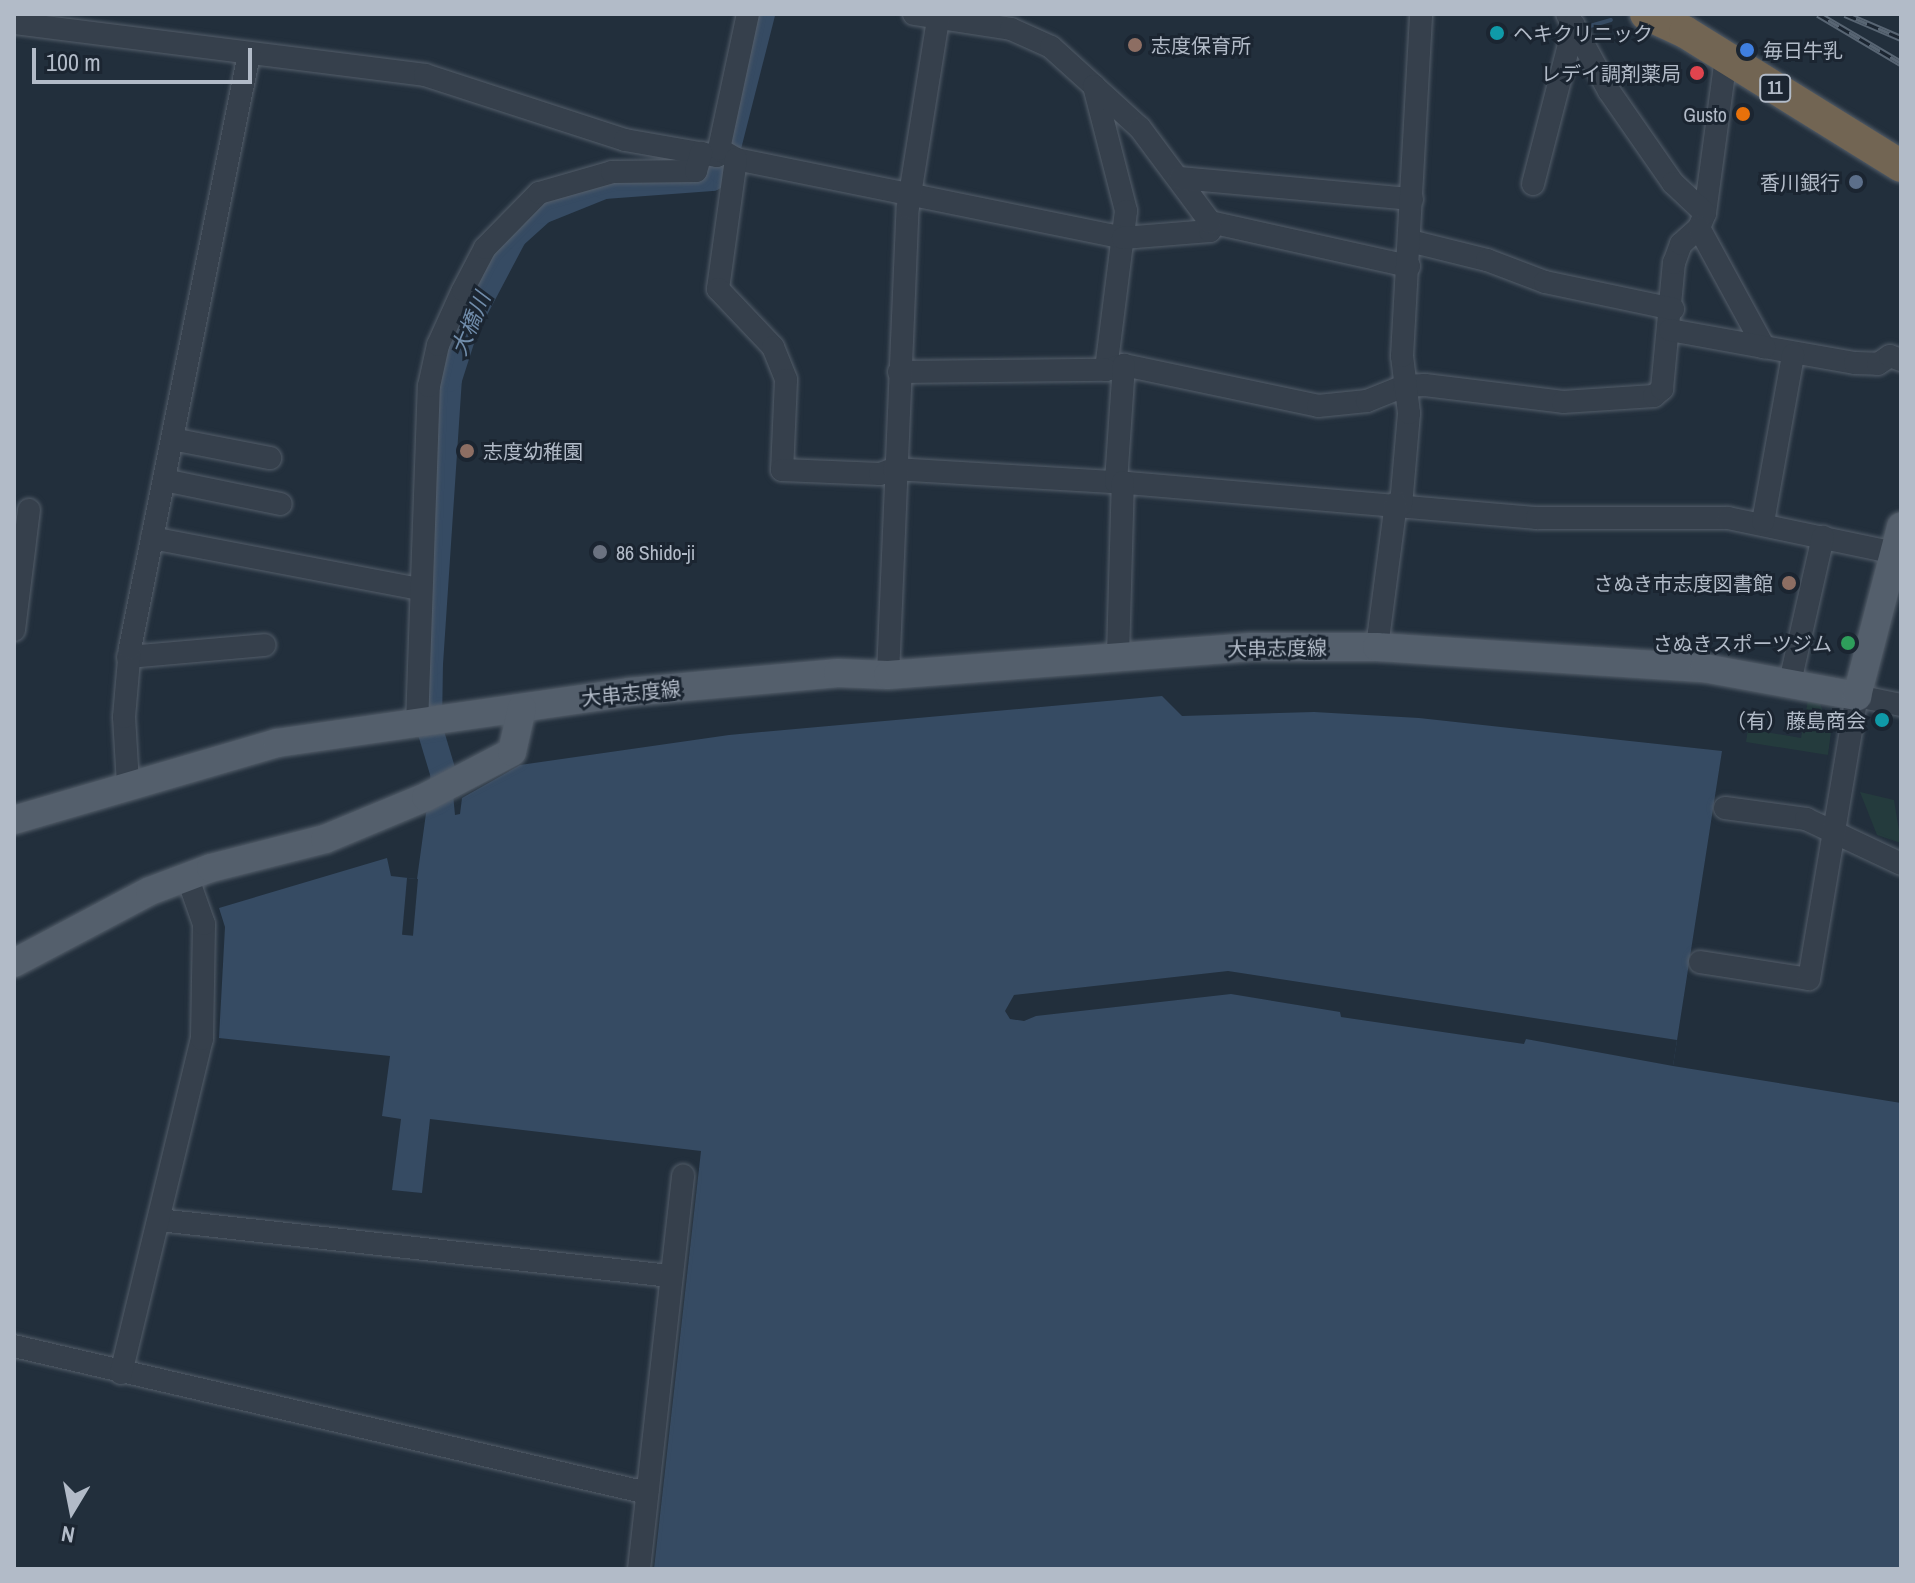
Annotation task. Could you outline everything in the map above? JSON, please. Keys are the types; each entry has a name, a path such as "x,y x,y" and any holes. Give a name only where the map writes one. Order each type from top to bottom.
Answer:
{"highway":[{"name":"11","path":"1646,14 1726,57 1901,166"}],"main road":[{"path":"1857,696 1898,544"},
{"name":"大串志度線","path":"14,820 128,784 277,743 659,689 838,673 888,675 1251,647 1377,647 1704,668 1857,696"},
{"path":"14,963 187,876 325,839 426,797 512,752 522,708"}],"street":[{"path":"748,14 719,154 718,289 773,347 786,380 782,470 880,474 894,469 1120,482 1537,518 1763,522 1823,537 1898,544"},
{"path":"14,23 462,83 625,140 719,154 909,197 1123,238 1210,231 1210,222 1140,128 1051,47 1011,29 914,14"},
{"path":"1377,647 1399,504 1409,413 1404,386 1421,14"},
{"path":"888,675 894,469 909,197 938,16"},
{"path":"1533,184 1570,20"},
{"path":"1570,20 1609,91 1702,220 1764,347"},
{"path":"128,784 124,717 128,657 249,54"},
{"path":"899,372 1115,368 1318,406 1367,401 1404,386 1486,389 1563,402 1654,396 1662,389 1671,320 1674,263 1681,244 1702,220 1726,57"},
{"path":"1094,86 1117,162 1126,211 1115,368 1120,482 1118,656"},
{"path":"426,724 420,589 429,386 438,345 485,248 539,193 612,172 696,171 719,154"},
{"path":"1180,178 1412,199"},
{"path":"1210,222 1409,266"},
{"path":"1410,241 1487,260 1545,282 1793,355 1878,364 1890,356 1901,360"},
{"path":"1763,522 1793,355"},
{"path":"172,439 270,458"},
{"path":"164,480 281,504"},
{"path":"14,630 29,510"},
{"path":"1790,682 1823,537"},
{"path":"152,538 420,589"},
{"path":"128,657 264,645"},
{"path":"1700,962 1809,979 1857,696 1901,705"},
{"path":"1725,808 1806,819 1834,828 1901,864"},
{"path":"121,1373 202,1039 204,924 187,876"},
{"path":"639,1569 683,1175"},
{"path":"159,1220 670,1276"},
{"path":"14,1346 647,1493"}],"green space":[{"path":"1809,695 1817,696 1831,732 1828,755 1746,742 1748,729 1801,738"},
{"path":"1860,792 1894,800 1901,843 1877,835"}],"water":[{"path":"1162,696 1182,716 1314,712 1419,718 1722,751 1673,1066 1901,1103 1901,1569 654,1569 701,1151 430,1119 422,1193 392,1190 401,1119 382,1116 390,1056 219,1038 225,927 219,908 387,858 391,876 417,879 427,806 453,794 455,815 460,814 462,798 520,765 729,735"}],"pier":[{"path":"407,878 418,879 413,936 402,935"},
{"path":"1228,971 1677,1040 1673,1066 1526,1039 1524,1044 1341,1017 1340,1012 1231,994 1036,1016 1024,1021 1010,1019 1005,1011 1014,995"}],"waterway":[{"name":"大橋川","path":"438,802 444,776 429,726 430,664 449,379 465,329 514,236 542,211 604,186 712,178 722,171 762,14"},
{"path":"1583,28 1611,20"}],"railway":[{"path":"1818,14 1901,63"},
{"path":"1845,14 1901,38"}],"place":[{"name":"ヘキクリニック","path":"1497,33"},
{"name":"志度保育所","path":"1135,45"},
{"name":"毎日牛乳","path":"1747,50"},
{"name":"レデイ調剤薬局","path":"1697,73"},
{"name":"Gusto","path":"1743,114"},
{"name":"香川銀行","path":"1856,182"},
{"name":"志度幼稚園","path":"467,451"},
{"name":"86 Shido-ji","path":"600,552"},
{"name":"さぬき市志度図書館","path":"1789,583"},
{"name":"さぬきスポーツジム","path":"1848,643"},
{"name":"（有）藤島商会","path":"1882,720"}]}
